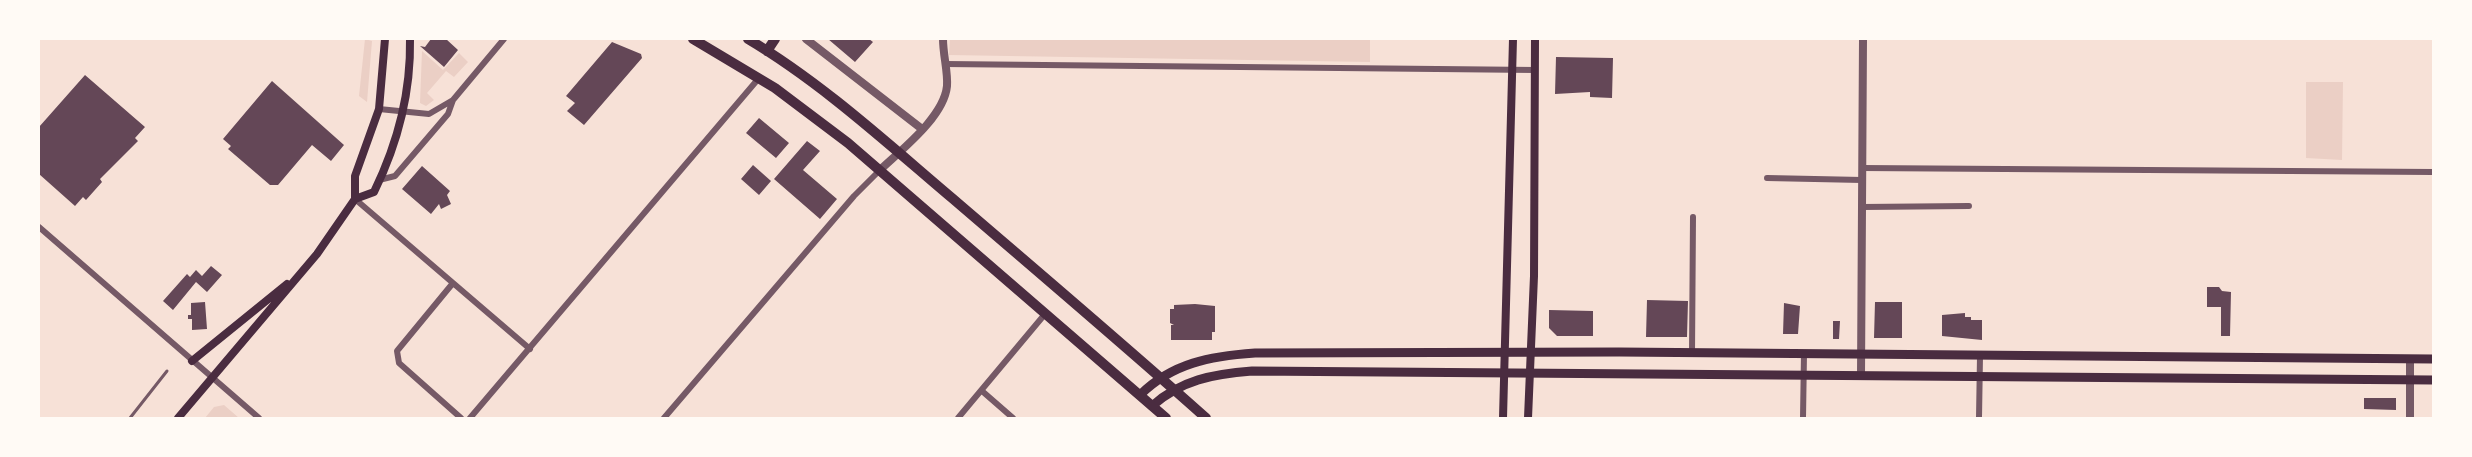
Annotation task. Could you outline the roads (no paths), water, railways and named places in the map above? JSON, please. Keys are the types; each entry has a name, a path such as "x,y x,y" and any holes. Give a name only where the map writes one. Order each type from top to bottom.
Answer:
{"highway":[{"path":"693,39 759,78 811,114 880,170 1166,418"},
{"path":"748,39 767,51 898,153 1206,418"},
{"path":"767,51 775,39"}],"main road":[{"path":"355,199 355,176 379,109 385,39"},
{"path":"178,418 304,270 355,199 374,192 403,112 408,80 410,39"},
{"path":"1503,418 1513,39"},
{"path":"1528,418 1532,352 1535,39"},
{"path":"192,361 304,270"},
{"path":"1140,396 1160,377 1202,360 1255,353 1532,352 2433,359"},
{"path":"1152,406 1173,389 1208,376 1252,371 2433,380"}],"street":[{"path":"379,109 429,114 453,100 504,39"},
{"path":"806,39 894,110 902,112 922,129"},
{"path":"664,418 854,196 922,129 945,96 947,78 943,39"},
{"path":"1861,375 1863,39"},
{"path":"945,64 1534,70"},
{"path":"470,418 759,78"},
{"path":"379,180 395,176 448,114 453,100"},
{"path":"1862,168 2433,172"},
{"path":"1767,178 1862,180"},
{"path":"355,199 530,349"},
{"path":"1862,207 1969,206"},
{"path":"1692,353 1693,217"},
{"path":"39,227 259,418"},
{"path":"453,283 397,351 397,357 399,363 461,418"},
{"path":"958,418 1045,314"},
{"path":"1803,418 1804,354"},
{"path":"1979,418 1980,356"},
{"path":"2410,359 2410,418"},
{"path":"982,391 1013,418"}],"lane":[{"path":"130,418 167,371"}]}
